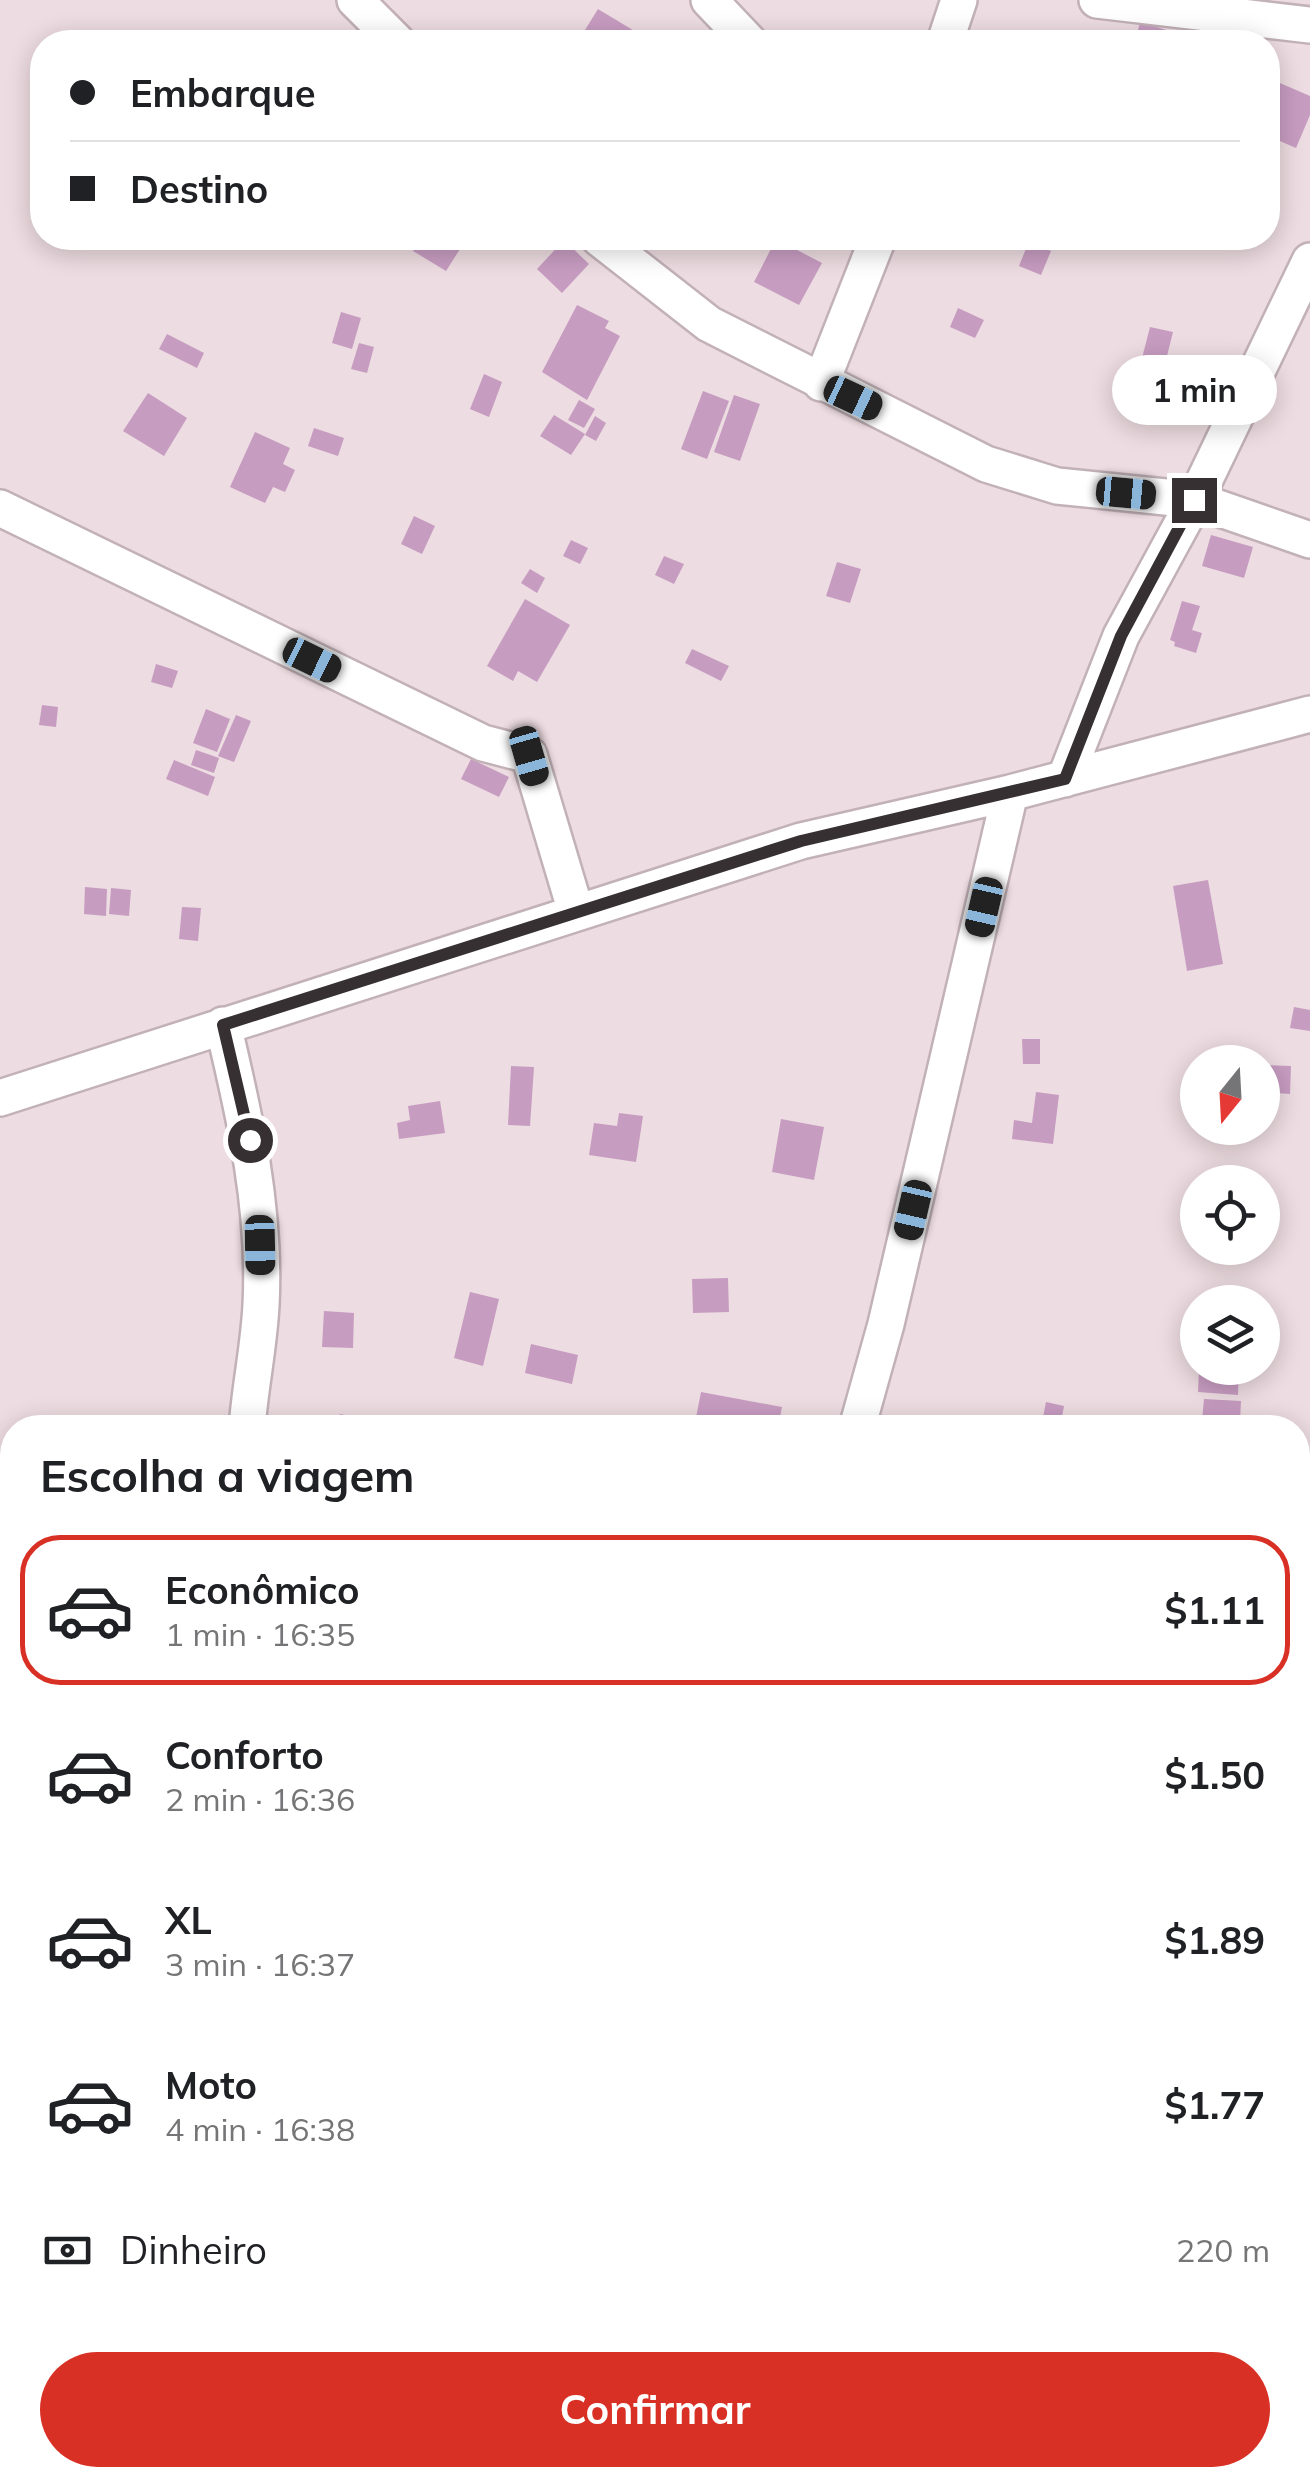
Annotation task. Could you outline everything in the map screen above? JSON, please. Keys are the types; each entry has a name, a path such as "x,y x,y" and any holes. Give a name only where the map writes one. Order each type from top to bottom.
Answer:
{"street":[{"path":"355,0 385,30"},
{"path":"710,0 738,30"},
{"path":"949,30 959,0"},
{"path":"1097,0 1310,25"},
{"path":"614,250 709,324 986,464 1057,486 1194,500 1310,540"},
{"path":"821,383 873,250"},
{"path":"1065,779 1121,636 1194,500 1310,261"},
{"path":"0,508 483,742 529,756 576,912"},
{"path":"0,1098 801,841 1010,793 1310,714"},
{"path":"861,1415 886,1324 1010,793"},
{"path":"223,1025 250,1140 259,1215 261,1305 248,1415"}],"building":[{"path":"598,9 633,30 585,30"},
{"path":"1140,22 1166,30 1138,30"},
{"path":"1280,83 1310,96 1310,115 1296,148 1280,141"},
{"path":"414,250 459,250 446,271"},
{"path":"555,250 574,250 589,264 562,293 537,269"},
{"path":"770,250 797,250 822,263 799,305 754,282"},
{"path":"1025,250 1051,251 1041,275 1019,266"},
{"path":"577,305 609,321 605,328 620,336 587,400 542,372"},
{"path":"958,308 984,320 975,338 950,327"},
{"path":"341,312 361,318 352,349 332,343"},
{"path":"1150,327 1173,332 1167,356 1185,360 1184,370 1166,365 1164,372 1140,366"},
{"path":"167,334 204,353 197,368 159,349"},
{"path":"359,343 374,347 367,373 351,369"},
{"path":"484,374 502,382 489,417 470,409"},
{"path":"703,391 729,401 707,459 681,449"},
{"path":"148,393 187,418 164,456 123,431"},
{"path":"734,395 760,404 740,461 714,452"},
{"path":"579,400 595,409 584,428 568,420"},
{"path":"554,415 585,434 571,455 540,436"},
{"path":"595,416 606,423 596,441 585,435"},
{"path":"314,428 344,438 338,456 308,446"},
{"path":"255,432 290,448 283,464 295,470 285,492 273,487 265,503 230,487"},
{"path":"414,516 435,526 422,554 401,544"},
{"path":"1211,535 1253,547 1244,578 1202,566"},
{"path":"571,540 588,548 580,564 563,556"},
{"path":"664,556 684,564 674,584 655,575"},
{"path":"837,562 861,569 850,603 826,596"},
{"path":"530,569 545,578 537,593 521,583"},
{"path":"525,599 570,625 537,682 518,671 513,681 487,666"},
{"path":"1182,601 1200,606 1192,630 1202,633 1196,653 1174,646 1175,642 1170,640"},
{"path":"692,649 729,666 721,681 685,663"},
{"path":"156,664 178,671 172,688 151,682"},
{"path":"42,705 58,707 56,727 39,725"},
{"path":"206,709 230,719 217,752 193,743"},
{"path":"236,715 251,721 234,762 218,756"},
{"path":"196,750 219,758 214,773 191,765"},
{"path":"471,759 509,777 499,797 461,779"},
{"path":"174,760 215,777 208,796 166,779"},
{"path":"1208,880 1223,964 1187,971 1173,886"},
{"path":"85,887 107,889 106,916 84,914"},
{"path":"111,888 131,890 129,916 109,914"},
{"path":"182,907 201,908 198,941 179,939"},
{"path":"1294,1007 1310,1010 1310,1031 1290,1028"},
{"path":"1022,1039 1040,1039 1040,1064 1023,1064"},
{"path":"511,1066 534,1067 530,1126 508,1125"},
{"path":"1280,1066 1291,1066 1290,1094 1280,1093"},
{"path":"1036,1092 1059,1095 1053,1144 1012,1139 1014,1120 1032,1123"},
{"path":"440,1101 445,1133 399,1139 397,1123 410,1120 408,1106"},
{"path":"619,1113 643,1116 636,1162 589,1155 594,1123 617,1126"},
{"path":"781,1119 824,1127 814,1180 772,1172"},
{"path":"728,1278 729,1312 693,1313 692,1279"},
{"path":"470,1292 499,1299 483,1366 454,1358"},
{"path":"324,1311 354,1313 353,1348 322,1347"},
{"path":"531,1344 578,1355 572,1384 525,1373"},
{"path":"1198,1385 1238,1385 1238,1395 1198,1392"},
{"path":"701,1392 782,1407 780,1415 697,1415"},
{"path":"1204,1399 1241,1401 1240,1415 1202,1415"},
{"path":"1046,1402 1064,1406 1062,1415 1044,1415"}],"route":[{"path":"250,1140 223,1025 801,841 1065,779 1121,636 1194,500"}]}
